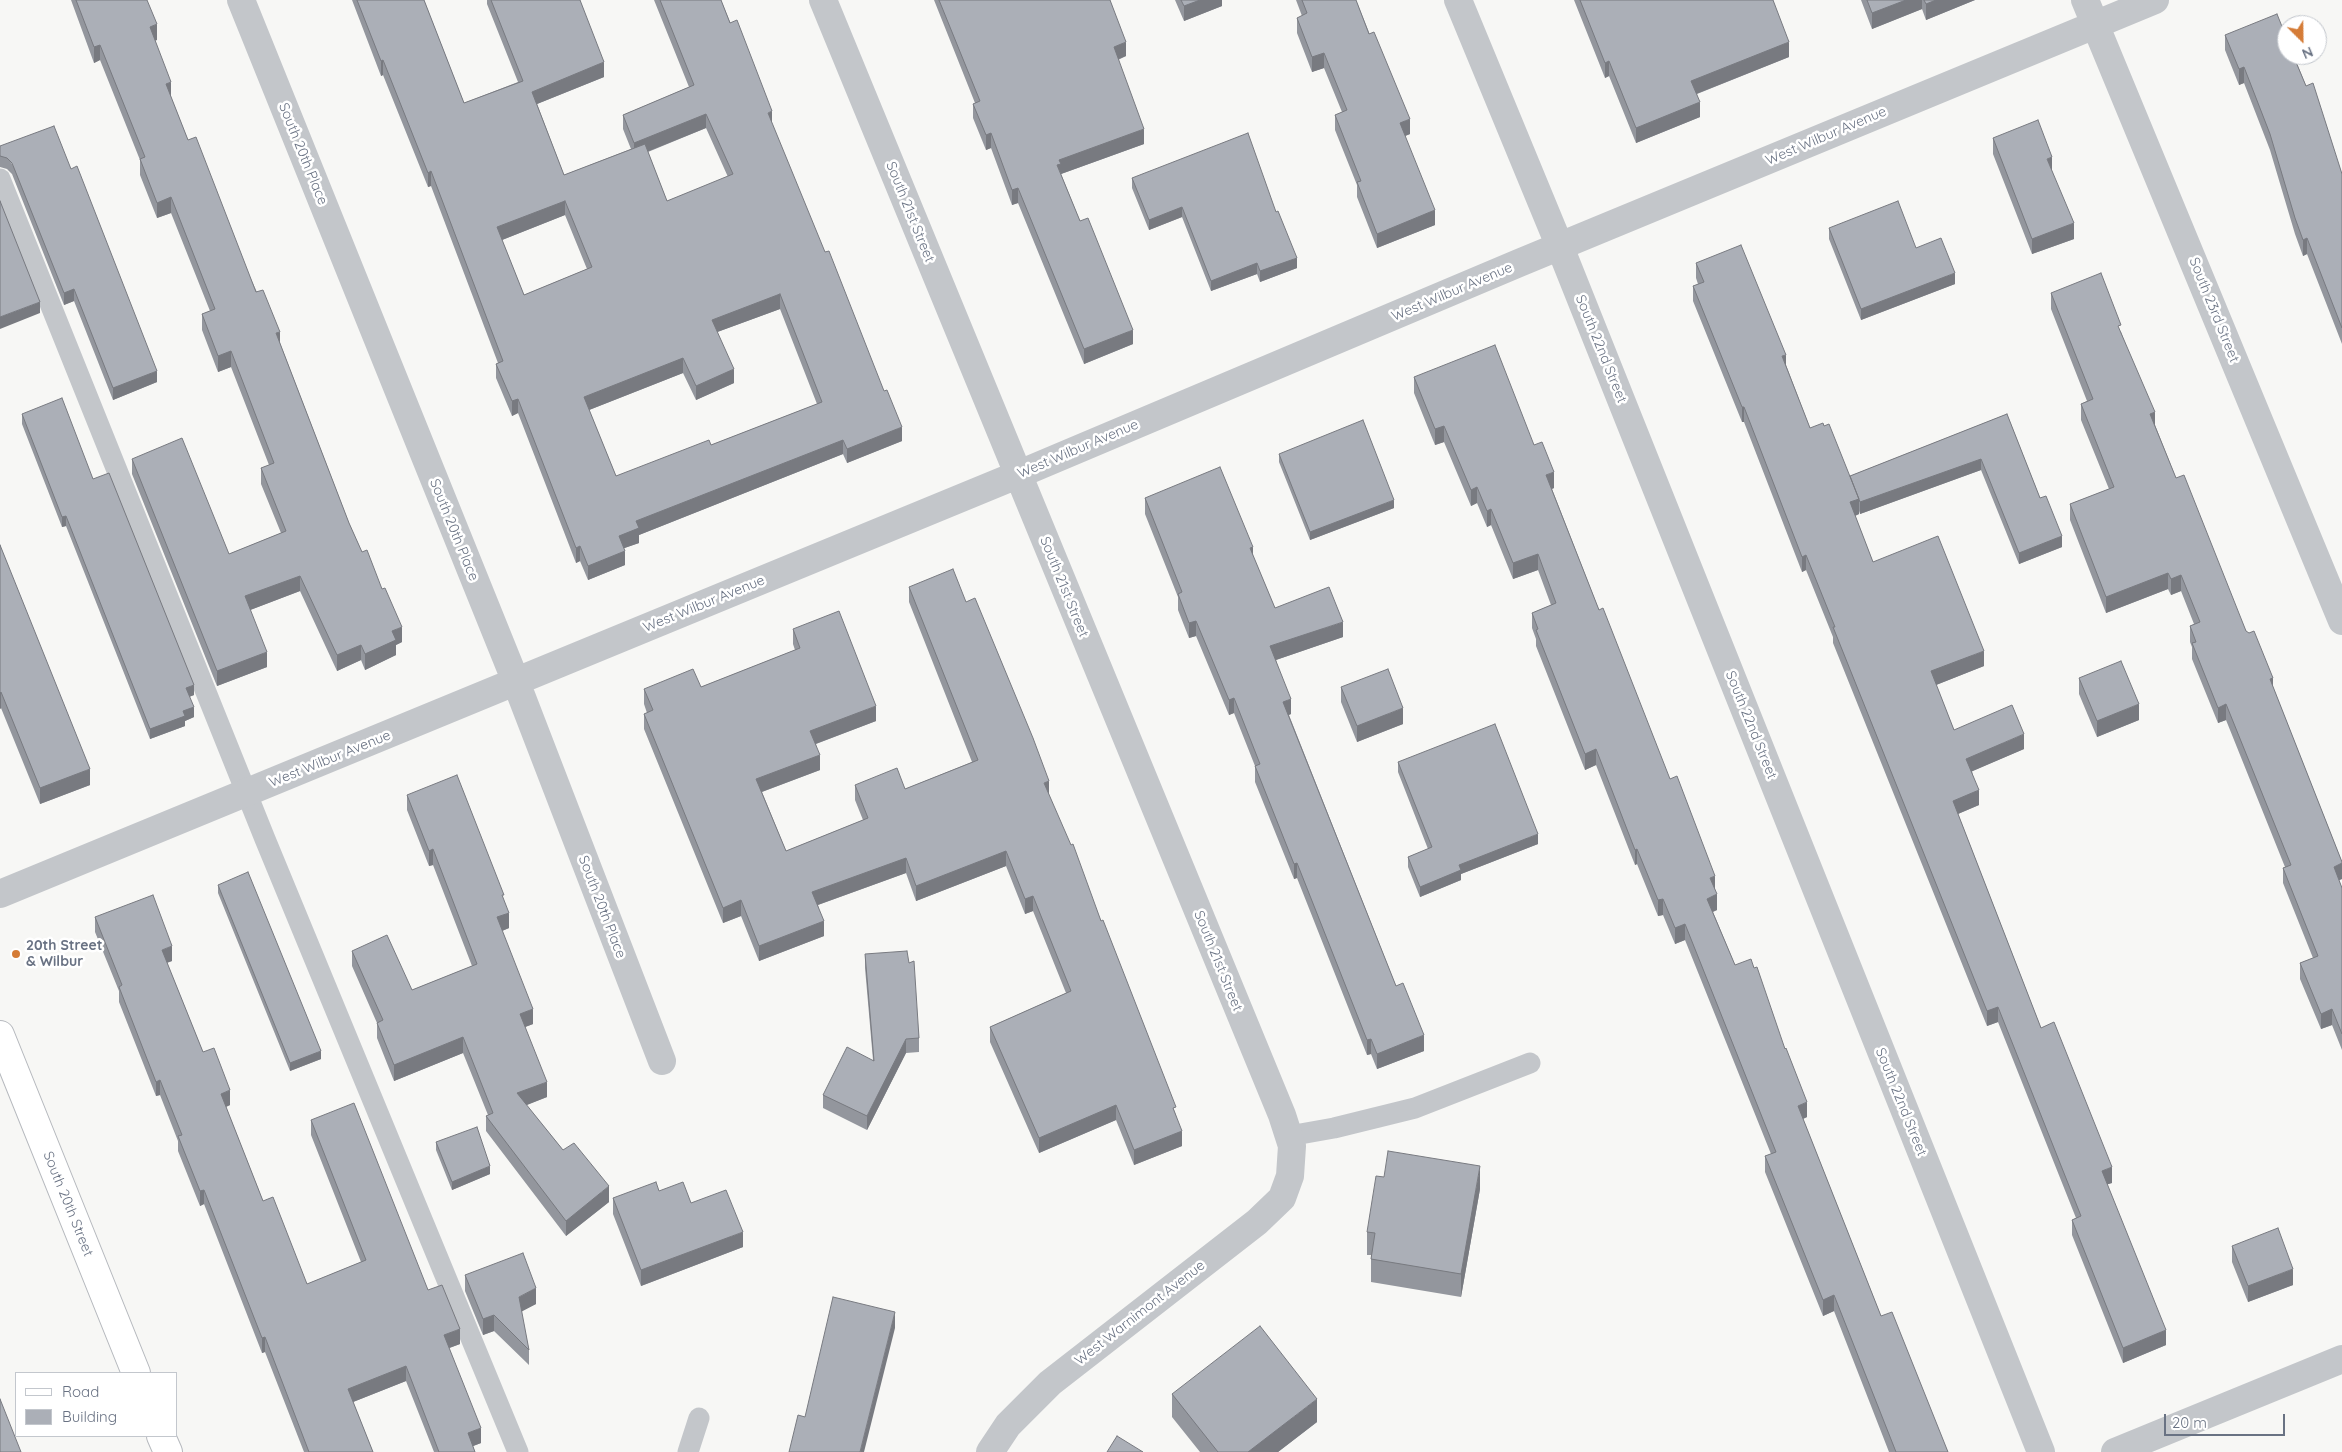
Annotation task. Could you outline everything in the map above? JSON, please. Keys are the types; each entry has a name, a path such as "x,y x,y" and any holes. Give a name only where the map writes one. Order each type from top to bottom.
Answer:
{"street":[{"name":"South 20th Place","path":"242,0 516,682 662,1061"},
{"name":"South 21st Street","path":"823,0 1289,1136 1292,1146 1290,1176"},
{"name":"South 22nd Street","path":"1458,0 1560,247 2041,1452"},
{"name":"West Wilbur Avenue","path":"0,894 1017,475 1560,247 2090,12 2155,0"},
{"name":"South 23rd Street","path":"2090,12 2342,621"},
{"name":"South 20th Street","path":"0,1035 136,1372"},
{"name":"West Warnimont Avenue","path":"990,1452 1008,1425 1050,1383 1257,1222 1282,1198 1290,1176"},
{"path":"2115,1452 2342,1359"},
{"path":"161,1437 168,1452"}],"lane":[{"path":"0,179 246,793 518,1452"},
{"path":"1289,1136 1334,1128 1416,1108 1530,1063"},
{"path":"688,1452 699,1418"}],"building":[{"path":"76,0 147,0 157,24 150,27 171,82 166,84 188,140 196,137 256,292 263,290 280,332 276,333 349,523 362,552 367,550 382,589 385,588 402,627 392,631 396,640 365,654 361,645 337,655 300,576 245,596 267,652 217,671 132,459 182,438 229,554 286,531 261,468 274,463 231,351 218,356 202,314 215,309 171,197 157,203 140,159 145,157 100,45 94,47"},
{"path":"357,0 424,0 464,103 523,81 491,0 580,0 604,62 532,92 564,175 645,144 667,201 733,174 706,114 634,143 623,115 694,85 660,0 721,0 730,23 737,20 772,111 768,113 825,252 829,251 884,391 887,390 902,427 847,449 843,440 636,521 639,528 619,536 625,551 588,566 580,546 576,548 518,399 512,401 496,364 503,361 431,171 428,173 383,60 381,61","holes":["565,201 592,267 524,295 497,227","780,294 822,402 711,445 709,440 616,476 584,397 683,358 696,386 734,369 712,320"]},
{"path":"939,0 1110,0 1126,42 1114,47 1144,129 1059,160 1061,164 1057,165 1080,221 1088,218 1133,330 1084,349 1018,188 1012,190 991,133 986,135 973,104 980,101"},
{"path":"1181,0 1200,0 1184,6"},
{"path":"1302,0 1356,0 1369,34 1374,32 1410,119 1400,123 1435,210 1377,234 1357,182 1361,181 1335,115 1347,110 1324,53 1312,57 1297,18 1307,13"},
{"path":"1580,0 1773,0 1789,42 1691,81 1700,102 1636,128 1609,61 1605,63"},
{"path":"1867,0 1906,0 1872,13"},
{"path":"1924,0 1936,0 1926,4"},
{"path":"2277,14 2277,65 2297,65 2306,86 2313,83 2342,174 2342,328 2307,238 2303,240 2270,134 2244,67 2239,69 2225,35"},
{"path":"2038,120 2052,157 2047,159 2074,223 2032,239 1993,138"},
{"path":"54,126 71,169 77,166 157,371 113,388 74,289 64,293 12,163 7,158 0,156 0,146"},
{"path":"1248,133 1276,212 1278,211 1297,258 1260,271 1257,263 1211,281 1182,207 1149,220 1132,178"},
{"path":"0,201 40,302 0,317"},
{"path":"1898,201 1916,248 1941,238 1955,273 1861,309 1829,228"},
{"path":"1741,245 1786,355 1782,356 1810,428 1823,423 1824,426 1829,424 1859,499 1850,502 1873,562 1938,536 1984,651 1931,671 1954,730 2012,705 2024,734 1966,759 1979,790 1953,801 2041,1028 2054,1022 2112,1167 2102,1171 2166,1330 2123,1348 2072,1220 2081,1216 1998,1007 1987,1011 1806,555 1802,557 1744,407 1742,407 1693,286 1704,282 1696,263"},
{"path":"2101,273 2121,325 2118,326 2155,412 2150,414 2176,478 2184,475 2246,631 2249,633 2254,631 2273,678 2270,679 2342,862 2334,867 2342,888 2342,1034 2332,1009 2321,1014 2300,963 2318,956 2283,868 2291,865 2226,704 2218,708 2192,643 2196,642 2190,626 2200,622 2181,575 2171,579 2168,573 2106,597 2070,504 2114,487 2081,404 2093,399 2051,293"},
{"path":"1495,345 1534,445 1542,442 1554,472 1546,475 1599,610 1603,608 1670,779 1677,776 1715,876 1710,878 1717,894 1707,899 1735,965 1751,959 1754,968 1757,967 1785,1049 1807,1102 1798,1106 1881,1316 1892,1312 1948,1452 1896,1452 1834,1295 1823,1300 1765,1156 1776,1152 1685,924 1675,928 1663,899 1658,900 1637,849 1635,850 1596,749 1585,754 1536,630 1538,629 1532,613 1556,603 1538,554 1513,563 1491,509 1487,511 1477,487 1471,490 1444,426 1435,429 1414,377"},
{"path":"62,398 93,479 109,473 194,685 186,688 194,707 183,711 185,716 150,729 66,516 62,517 22,414"},
{"path":"2007,414 2040,498 2046,496 2062,536 2019,553 1981,459 1860,502 1850,476"},
{"path":"1363,420 1394,500 1310,532 1279,454"},
{"path":"1220,467 1253,547 1250,548 1275,608 1329,587 1343,622 1270,646 1291,699 1283,702 1396,986 1403,983 1424,1035 1377,1054 1371,1039 1367,1040 1297,863 1294,864 1255,766 1260,764 1234,698 1229,700 1196,621 1189,623 1178,594 1182,592 1145,498"},
{"path":"0,545 90,769 40,788 0,693"},
{"path":"953,569 966,602 975,598 1033,738 1049,781 1044,783 1071,845 1073,844 1101,921 1103,920 1176,1107 1173,1108 1182,1131 1134,1150 1116,1105 1039,1138 990,1027 1071,991 1033,896 1025,899 1006,851 916,886 906,858 812,892 824,921 759,946 741,900 723,908 644,714 653,710 644,689 693,669 701,687 800,648 793,629 839,611 876,706 810,731 820,755 756,779 786,851 868,818 855,785 897,768 905,789 978,760 909,587"},
{"path":"2121,661 2139,704 2097,721 2079,678"},
{"path":"1388,669 1403,708 1357,726 1341,687"},
{"path":"1495,724 1538,834 1459,865 1461,870 1420,887 1408,857 1432,847 1398,762"},
{"path":"457,775 504,895 502,895 509,913 497,917 533,1009 520,1014 547,1082 517,1093 563,1150 574,1143 609,1186 566,1221 486,1116 493,1113 463,1037 394,1065 377,1023 383,1020 352,951 387,935 412,990 477,964 433,849 429,851 407,795"},
{"path":"248,872 321,1051 290,1063 218,885"},
{"path":"153,895 172,946 162,950 203,1052 214,1048 230,1090 221,1094 263,1201 273,1197 307,1284 366,1260 311,1120 354,1103 428,1290 442,1285 460,1329 444,1335 481,1428 468,1433 475,1452 439,1452 406,1366 348,1389 373,1452 309,1452 265,1337 262,1338 204,1190 200,1191 178,1136 182,1135 160,1080 156,1082 119,987 122,985 95,917"},
{"path":"907,951 909,963 914,961 919,1038 906,1039 867,1116 823,1095 847,1047 874,1061 865,954"},
{"path":"477,1127 490,1166 452,1182 436,1142"},
{"path":"1388,1151 1480,1166 1461,1274 1371,1259 1375,1233 1367,1232 1376,1176 1384,1177"},
{"path":"656,1182 659,1191 683,1182 691,1203 726,1190 743,1232 641,1270 613,1198"},
{"path":"2278,1228 2293,1269 2248,1286 2232,1246"},
{"path":"523,1253 536,1288 519,1297 529,1350 494,1315 483,1319 465,1275"},
{"path":"833,1297 895,1312 860,1452 789,1452 798,1415 805,1417"},
{"path":"1260,1326 1317,1399 1248,1452 1218,1452 1172,1394"},
{"path":"0,1399 21,1452 0,1452"},
{"path":"1117,1436 1143,1452 1107,1452"}],"place":[{"name":"20th Street & Wilbur","path":"16,954"}]}
